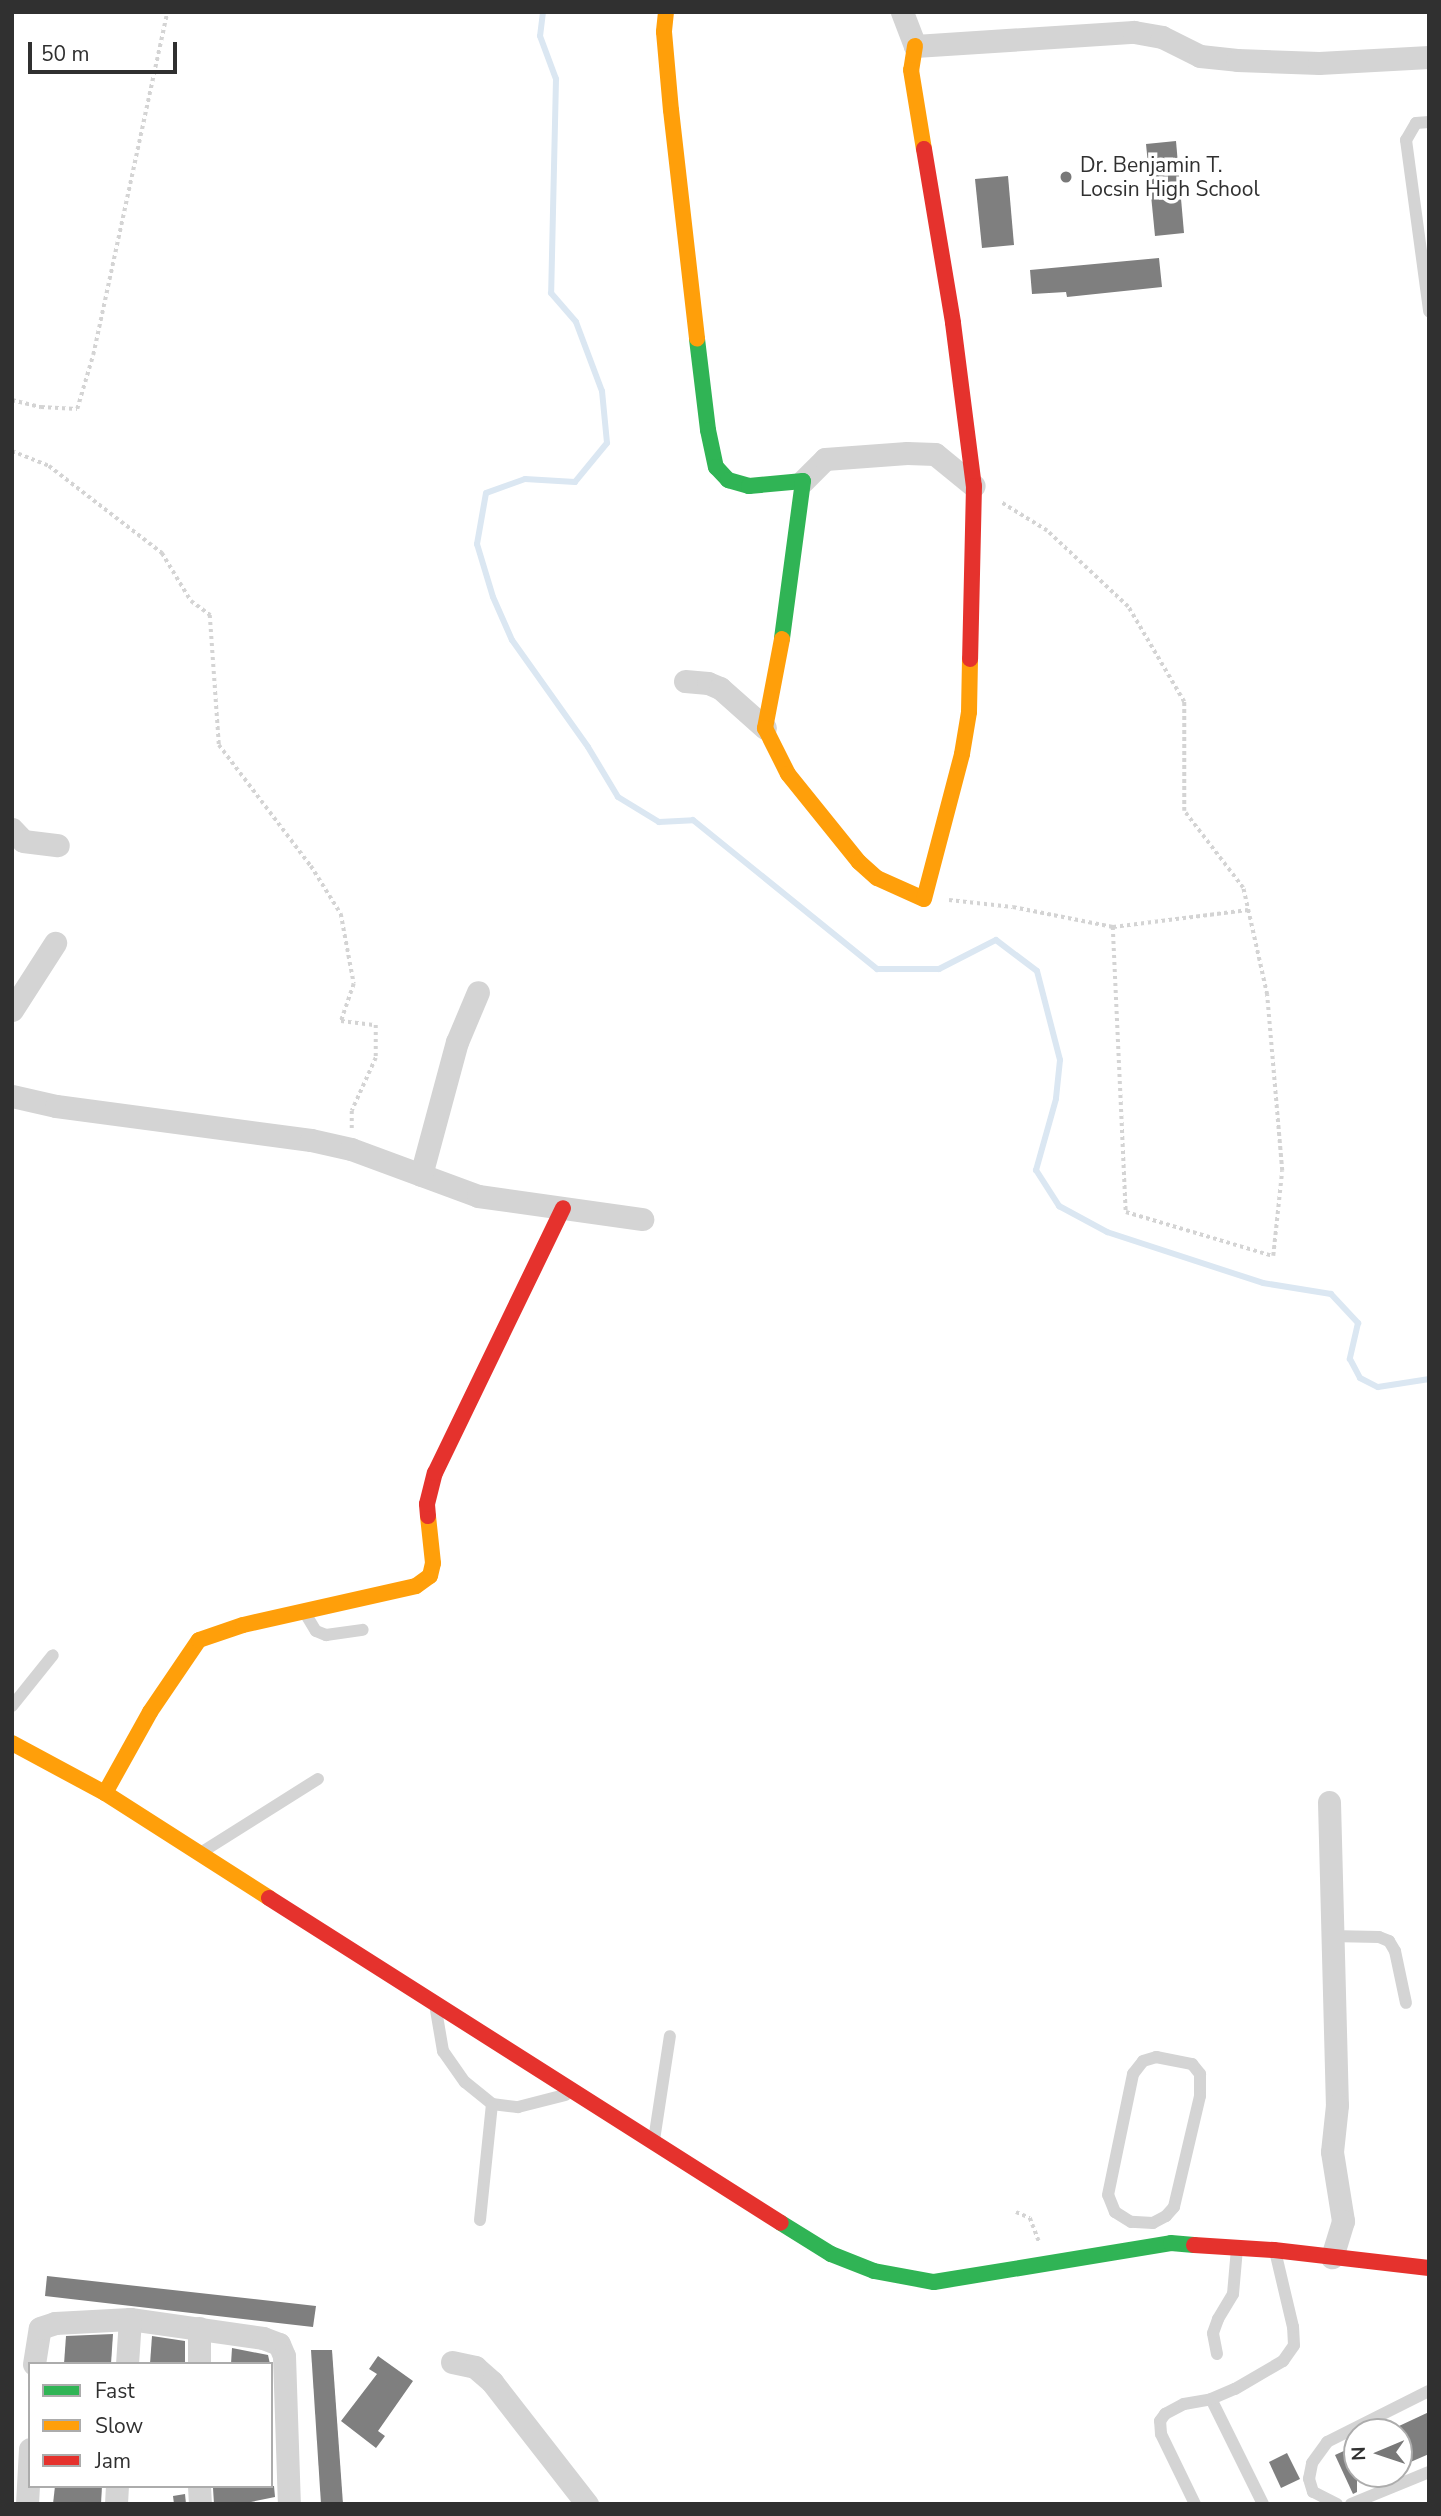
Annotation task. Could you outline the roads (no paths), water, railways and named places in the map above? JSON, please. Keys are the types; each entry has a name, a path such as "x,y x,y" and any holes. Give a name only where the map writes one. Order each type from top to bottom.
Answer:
{"street":[{"path":"666,12 664,32 671,110 708,430 716,467 728,480 749,486 803,481"},
{"path":"685,681 708,683 720,688 765,728 788,774 859,862 877,878 924,900 962,754 969,712 974,486 953,323 911,70 915,46 902,12"},
{"path":"915,46 1134,32 1162,37 1200,56 1237,60 1319,63 1429,57"},
{"path":"765,728 803,481 825,459 907,453 935,454 974,486"},
{"path":"12,829 23,841 58,845"},
{"path":"12,1010 55,943"},
{"path":"421,1175 457,1042 478,992"},
{"path":"12,1096 56,1106 285,1136 351,1149 478,1196 642,1219"},
{"path":"105,1793 150,1712 199,1640 218,1632 416,1587 430,1576 433,1563 427,1504 435,1473 563,1208"},
{"path":"12,1743 105,1793 572,2093 831,2254 874,2271 934,2282 1171,2243 1274,2250 1429,2268"},
{"path":"1329,1802 1337,2105 1332,2152 1343,2221 1332,2257"},
{"path":"127,2362 130,2319"},
{"path":"34,2362 40,2328 55,2323 130,2319 263,2337 279,2344 284,2356 279,2465 289,2504"},
{"path":"198,2362 199,2328"},
{"path":"452,2362 475,2367 492,2382 587,2504"},
{"path":"27,2504 28,2486"}],"lane":[{"path":"1429,122 1416,123 1406,140 1429,311"},
{"path":"304,1611 316,1631 326,1636 363,1630"},
{"path":"12,1706 53,1655"},
{"path":"198,1854 318,1779"},
{"path":"1331,1936 1379,1937 1389,1941 1395,1951 1406,2003"},
{"path":"435,2005 443,2051 465,2082 492,2104 518,2107 572,2093"},
{"path":"654,2144 670,2036"},
{"path":"1156,2057 1192,2064 1200,2074 1200,2096 1174,2207 1153,2223 1131,2222 1115,2213 1108,2195 1133,2074 1143,2061 1156,2057"},
{"path":"480,2220 492,2104"},
{"path":"1129,2250 1131,2222"},
{"path":"1217,2354 1213,2333 1217,2319 1233,2294 1237,2248"},
{"path":"1195,2504 1161,2434 1160,2421 1165,2414 1184,2404 1211,2399 1235,2389 1283,2361 1294,2345 1293,2327 1274,2250"},
{"path":"1336,2504 1313,2492 1309,2479 1312,2463 1327,2442 1429,2390"},
{"path":"1211,2399 1263,2504"},
{"path":"1351,2504 1429,2472"}],"waterway":[{"path":"543,12 540,36 556,79 551,293 576,322 602,391 607,443 575,482 525,479 486,493 477,544 493,597 512,640 588,747 618,797 659,822 693,820 877,969 939,969 996,940 1037,971 1060,1060 1056,1099 1036,1170 1059,1206 1107,1232 1263,1283 1331,1294 1358,1323 1350,1359 1360,1378 1378,1387 1429,1379"}],"place":[{"name":"Dr. Benjamin T. Locsin High School","path":"1066,177"}]}
